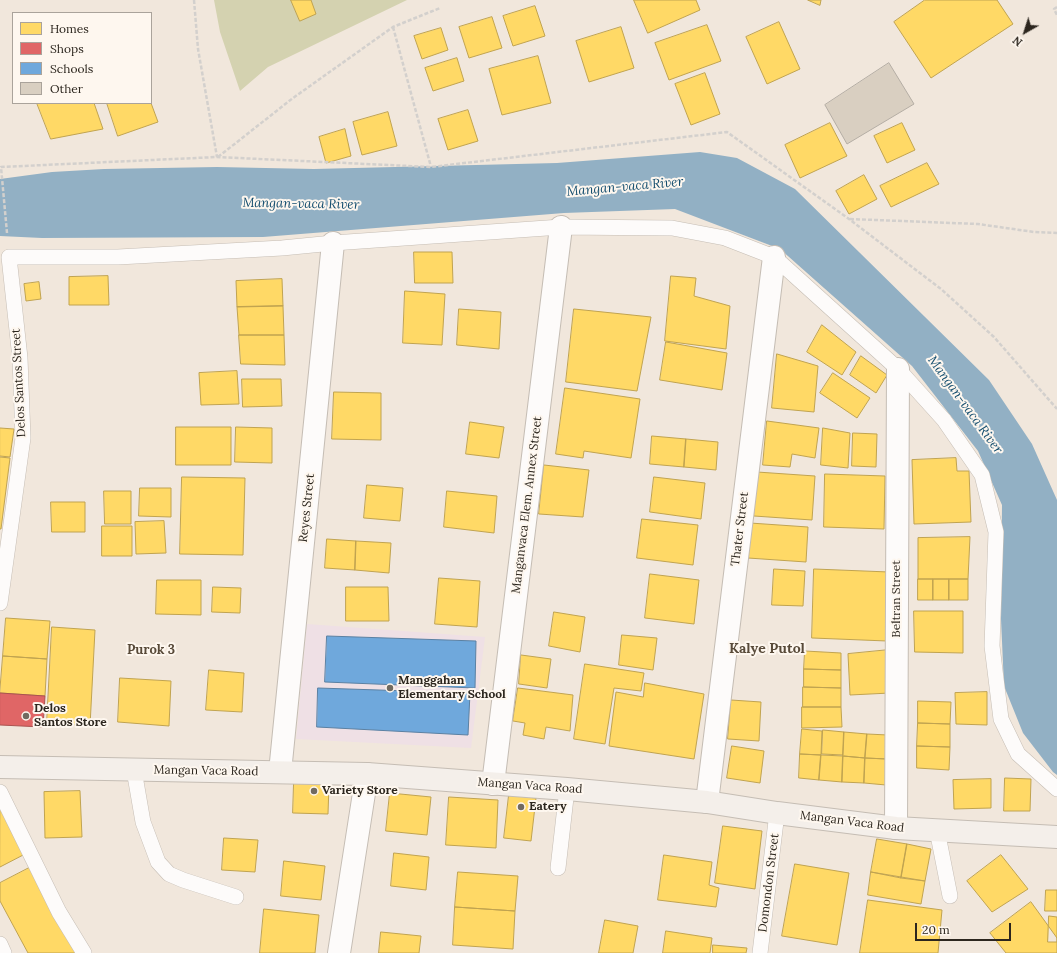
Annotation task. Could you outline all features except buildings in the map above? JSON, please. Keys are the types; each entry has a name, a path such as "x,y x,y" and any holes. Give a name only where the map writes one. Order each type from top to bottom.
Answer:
{"main road":[{"name":"Mangan Vaca Road","path":"0,767 366,774 567,789 707,802 777,813 896,828 1057,837"}],"street":[{"name":"Manganvaca Elem. Annex Street","path":"493,784 561,227"},
{"name":"Reyes Street","path":"280,772 333,243"},
{"name":"Thater Street","path":"707,802 774,257"},
{"name":"Beltran Street","path":"896,828 898,370"},
{"path":"339,953 366,774"}],"lane":[{"path":"9,257 118,257 282,248 561,227 672,228 725,238 774,257 898,370 944,420 982,476 996,532 992,646 1001,718 1018,754 1057,789"},
{"name":"Delos Santos Street","path":"0,603 23,438 20,358 9,257"},
{"path":"134,770 143,822 158,862 169,874 236,897"},
{"path":"558,868 567,789"},
{"path":"0,792 59,912 84,953"},
{"name":"Domondon Street","path":"760,953 777,813"},
{"path":"937,830 950,896"},
{"path":"0,944 4,953"}],"path":[{"path":"194,0 198,49 217,157"},
{"path":"1057,7 1054,9 1057,15"},
{"path":"9,257 1,167 217,157 293,98 393,27 440,8"},
{"path":"393,27 430,167"},
{"path":"849,219 978,224 1034,232 1057,233"}],"shaded area":[{"path":"214,0 407,0 268,67 240,91 220,32"},
{"name":"Manggahan Elementary School","path":"307,624 485,637 471,748 296,739"}],"water":[{"name":"Mangan-vaca River","path":"700,152 737,158 795,189 989,380 1032,444 1057,500 1057,775 1053,772 1023,733 1004,686 1001,619 1002,505 978,451 912,366 780,249 675,209 564,213 263,237 42,238 0,236 0,179 52,172 104,169 217,167 314,169 557,163"}],"place":[{"name":"Manggahan Elementary School","path":"390,688"},
{"name":"Delos Santos Store","path":"26,716"},
{"name":"Variety Store","path":"314,791"},
{"name":"Eatery","path":"521,807"}],"district":[{"name":"Kalye Putol","path":"767,649"},
{"name":"Purok 3","path":"151,650"}]}
